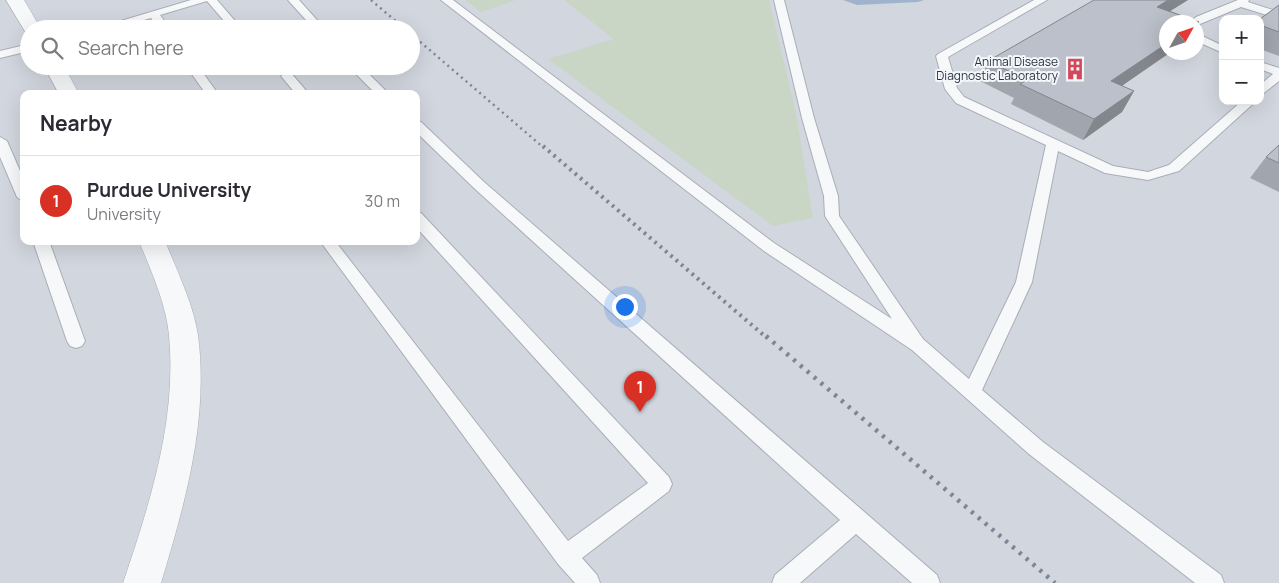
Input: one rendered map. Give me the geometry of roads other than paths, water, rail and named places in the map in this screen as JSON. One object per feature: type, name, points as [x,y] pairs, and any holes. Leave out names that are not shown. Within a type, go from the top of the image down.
[{"type":"street","points":[[15,0],[27,20]]},
{"type":"street","points":[[59,75],[67,90]]},
{"type":"street","points":[[142,583],[167,504],[185,406],[182,334],[169,283],[154,245]]},
{"type":"lane","points":[[135,20],[202,0]]},
{"type":"lane","points":[[212,0],[229,20]]},
{"type":"lane","points":[[293,0],[312,20]]},
{"type":"lane","points":[[446,0],[769,247],[918,345],[1036,448],[1213,583]]},
{"type":"lane","points":[[779,0],[808,118],[831,196],[832,216],[918,345]]},
{"type":"lane","points":[[1042,0],[942,56],[951,88],[960,100],[1110,170],[1148,176],[1174,168],[1245,105]]},
{"type":"lane","points":[[1204,16],[1242,1],[1279,16]]},
{"type":"lane","points":[[155,15],[159,20]]},
{"type":"lane","points":[[1204,41],[1219,48]]},
{"type":"lane","points":[[0,55],[20,49]]},
{"type":"lane","points":[[1264,67],[1279,74],[1264,88]]},
{"type":"lane","points":[[198,75],[209,90]]},
{"type":"lane","points":[[363,75],[379,90]]},
{"type":"lane","points":[[287,76],[299,90]]},
{"type":"lane","points":[[420,129],[479,185],[929,583]]},
{"type":"lane","points":[[0,140],[20,188]]},
{"type":"lane","points":[[972,392],[1024,282],[1053,144]]},
{"type":"lane","points":[[420,221],[662,484],[566,556]]},
{"type":"lane","points":[[42,245],[76,341]]},
{"type":"lane","points":[[329,245],[566,556],[590,583]]},
{"type":"lane","points":[[783,583],[856,520]]},
{"type":"water","points":[[843,0],[924,0],[918,2],[857,5]]},
{"type":"railway","points":[[371,0],[394,20]]},
{"type":"railway","points":[[420,42],[544,148]]},
{"type":"railway","points":[[543,146],[767,338]]},
{"type":"railway","points":[[766,336],[1055,583]]},
{"type":"place","name":"Animal Disease Diagnostic Laboratory","points":[[1075,69]]},
{"type":"place","name":"Purdue University","points":[[640,412]]}]
